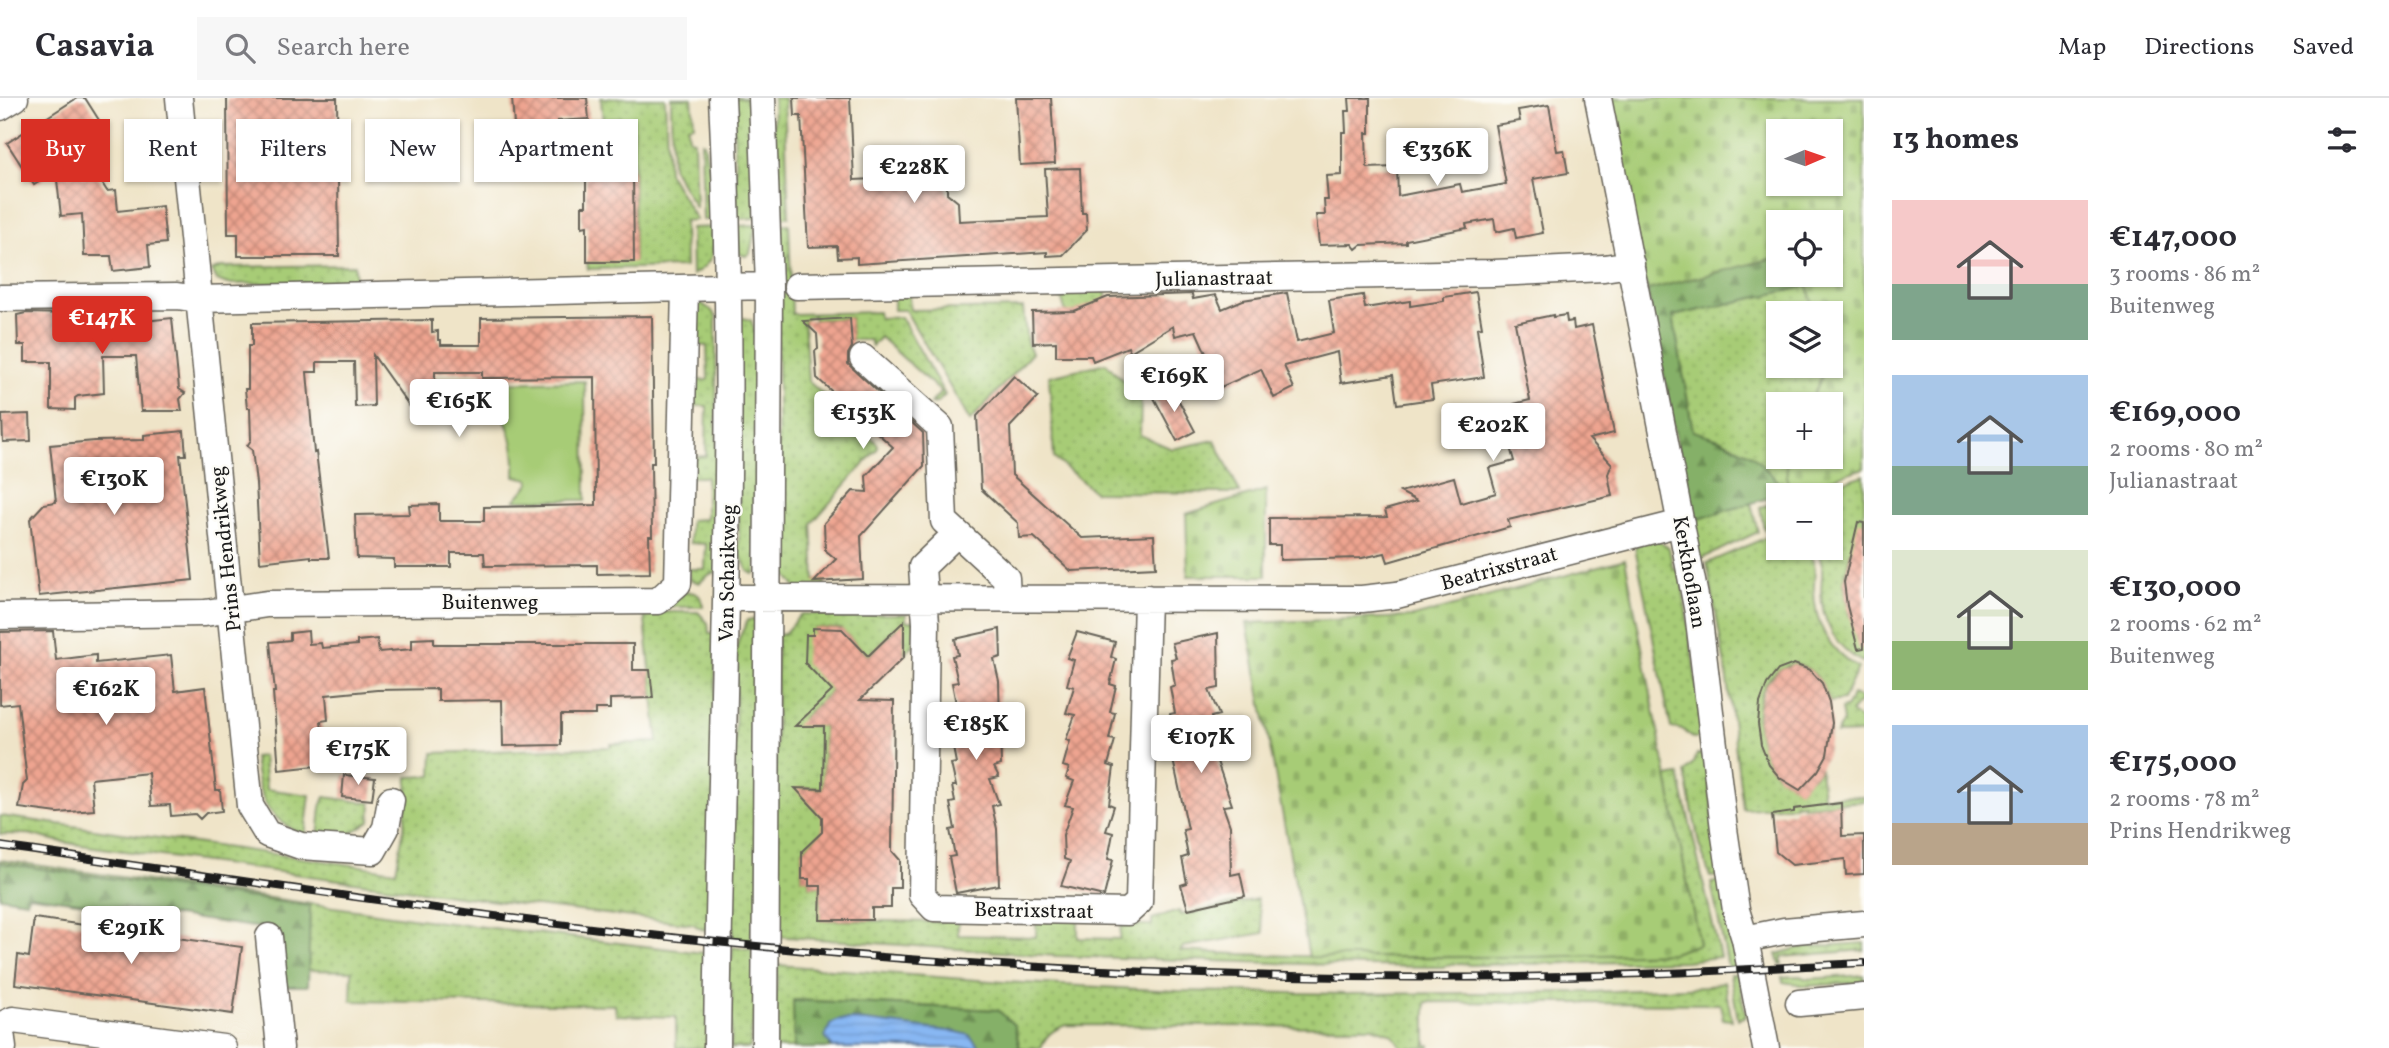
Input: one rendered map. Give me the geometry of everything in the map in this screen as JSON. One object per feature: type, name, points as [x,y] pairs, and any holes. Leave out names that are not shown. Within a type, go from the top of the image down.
[{"type":"street","points":[[0,107],[15,98]]},
{"type":"street","name":"Prins Hendrikweg","points":[[178,98],[250,807],[267,834],[301,846],[373,851],[386,828],[391,800]]},
{"type":"street","name":"Van Schaikweg","points":[[717,1048],[727,598],[728,288],[722,98]]},
{"type":"street","name":"Van Schaikweg","points":[[762,98],[769,286],[765,1048]]},
{"type":"street","name":"Kerkhoflaan","points":[[1598,98],[1700,625],[1736,910],[1745,939],[1766,1048]]},
{"type":"street","name":"Julianastraat","points":[[797,286],[1494,273],[1604,268],[1630,264]]},
{"type":"street","points":[[0,298],[177,296],[198,299],[477,295],[769,286]]},
{"type":"street","name":"Buitenweg","points":[[0,616],[205,613],[267,604],[657,601],[678,583],[685,288]]},
{"type":"street","points":[[863,358],[940,427],[944,521],[1006,578],[1007,598]]},
{"type":"street","name":"Beatrixstraat","points":[[727,598],[1362,599],[1397,595],[1681,523]]},
{"type":"street","name":"Beatrixstraat","points":[[957,533],[922,567],[926,623],[922,895],[934,908],[1128,912],[1139,902],[1147,598]]},
{"type":"street","points":[[1745,939],[1784,931],[1864,924]]},
{"type":"street","points":[[269,937],[280,1048]]},
{"type":"street","points":[[1799,1003],[1864,997]]},
{"type":"street","points":[[3,1048],[1,1031],[6,1023],[13,1020],[223,1048]]},
{"type":"green space","points":[[601,98],[665,98],[668,172],[696,220],[684,221],[685,267],[588,269],[587,262],[634,261],[633,182],[638,182],[638,119],[603,119]]},
{"type":"green space","points":[[671,98],[692,98],[694,125],[688,126],[689,139],[694,140],[696,209],[672,167]]},
{"type":"green space","points":[[733,98],[752,98],[756,218],[737,219]]},
{"type":"green space","points":[[773,98],[784,98],[789,217],[777,217]]},
{"type":"green space","points":[[1609,98],[1864,98],[1864,468],[1816,483],[1787,483],[1787,469],[1843,469],[1843,392],[1815,392],[1821,378],[1843,378],[1843,301],[1812,301],[1808,287],[1843,287],[1843,210],[1766,210],[1766,260],[1647,290]]},
{"type":"green space","points":[[701,142],[704,143],[714,191],[716,220],[703,220]]},
{"type":"green space","points":[[789,224],[792,314],[878,312],[879,318],[901,317],[945,395],[937,403],[930,404],[941,392],[880,337],[872,346],[869,340],[851,340],[850,318],[814,320],[813,316],[806,319],[808,381],[877,443],[878,448],[812,523],[815,580],[824,580],[825,586],[798,591],[779,568],[777,225]]},
{"type":"green space","points":[[756,225],[750,253],[746,256],[739,254],[737,226]]},
{"type":"green space","points":[[716,227],[712,256],[705,266],[692,275],[691,228]]},
{"type":"green space","points":[[1766,260],[1766,287],[1804,287],[1673,316],[1693,431],[1719,439],[1752,455],[1779,483],[1766,483],[1766,499],[1692,521],[1647,290]]},
{"type":"green space","points":[[355,265],[355,282],[227,284],[217,280],[211,271],[221,267]]},
{"type":"green space","points":[[1808,287],[1812,301],[1766,301],[1766,378],[1821,378],[1815,392],[1766,392],[1766,469],[1787,469],[1787,483],[1779,483],[1752,455],[1719,439],[1693,432],[1673,316]]},
{"type":"green space","points":[[1106,289],[1106,313],[1068,319],[1059,291]]},
{"type":"green space","points":[[894,295],[909,295],[910,310],[1023,308],[1027,343],[1032,353],[970,421],[905,310],[894,310]]},
{"type":"green space","points":[[698,301],[716,317],[717,572],[699,583],[690,579],[689,569],[705,569],[706,544],[690,543],[690,520],[706,519],[706,477],[691,477],[691,457],[706,456],[707,406],[690,406],[690,380],[708,380],[707,346],[691,345],[695,303]]},
{"type":"green space","points":[[739,320],[751,320],[757,338],[756,572],[753,574],[748,571],[739,552]]},
{"type":"green space","points":[[1106,363],[1141,399],[1140,435],[1172,449],[1215,440],[1240,493],[1095,492],[1054,458],[1049,376]]},
{"type":"green space","points":[[585,381],[586,500],[515,500],[530,483],[529,479],[515,476],[514,449],[508,427],[484,383]]},
{"type":"green space","points":[[1864,475],[1864,532],[1850,553],[1844,582],[1849,615],[1864,639],[1864,663],[1838,642],[1827,623],[1822,601],[1821,560],[1843,560],[1843,483],[1838,483]]},
{"type":"green space","points":[[1266,490],[1266,576],[1188,576],[1186,514]]},
{"type":"green space","points":[[1751,503],[1758,532],[1699,560],[1692,521]]},
{"type":"green space","points":[[1766,505],[1766,529],[1764,529],[1760,507]]},
{"type":"green space","points":[[1652,537],[1669,548],[1673,569],[1680,568],[1704,737],[1693,738],[1683,730],[1671,728],[1635,547]]},
{"type":"green space","points":[[1766,537],[1766,560],[1812,560],[1820,624],[1838,653],[1858,668],[1843,700],[1829,702],[1821,683],[1808,669],[1794,664],[1773,675],[1761,695],[1758,720],[1762,745],[1771,767],[1785,780],[1802,783],[1820,769],[1823,797],[1864,796],[1864,801],[1743,809],[1726,671],[1707,563]]},
{"type":"green space","points":[[1625,559],[1699,944],[1672,953],[1533,957],[1309,957],[1247,623],[1414,617]]},
{"type":"green space","points":[[686,592],[698,595],[703,607],[665,607]]},
{"type":"green space","points":[[644,612],[698,612],[708,623],[709,634],[716,634],[712,931],[693,924],[518,904],[94,847],[30,834],[0,834],[0,816],[396,871],[405,822],[408,777],[432,776],[433,753],[611,747],[611,744],[658,742]]},
{"type":"green space","points":[[801,614],[906,614],[906,621],[915,621],[913,647],[904,655],[904,630],[895,629],[868,656],[841,629],[814,628],[832,691],[804,717],[805,726],[824,726],[823,788],[804,788],[803,796],[830,824],[802,851],[802,878],[809,879],[809,886],[821,886],[821,920],[940,922],[952,915],[958,915],[958,935],[1036,937],[1036,917],[1078,917],[1078,938],[1120,939],[1121,925],[1152,925],[1152,919],[1179,911],[1181,915],[1257,899],[1264,933],[1183,947],[1180,951],[1364,957],[1672,953],[1699,944],[1667,777],[1679,775],[1720,957],[1685,961],[1459,963],[1442,967],[1367,966],[1057,956],[774,936],[777,635],[784,634]]},
{"type":"green space","points":[[748,620],[756,620],[760,928],[752,928],[751,941],[733,939],[733,927],[723,927],[723,897],[734,836],[736,650]]},
{"type":"green space","points":[[1852,695],[1863,699],[1851,712],[1864,724],[1864,733],[1836,734],[1843,721],[1841,709],[1847,707]]},
{"type":"green space","points":[[1697,754],[1706,754],[1720,876],[1710,877],[1699,844],[1685,772],[1694,763]]},
{"type":"green space","points":[[263,756],[266,789],[310,795],[305,836],[281,822],[266,805],[258,784],[254,757]]},
{"type":"green space","points":[[325,797],[371,803],[370,821],[348,835],[318,838],[321,807]]},
{"type":"green space","points":[[0,860],[433,921],[712,954],[710,1048],[676,1048],[676,1017],[616,1015],[615,1005],[351,1001],[352,971],[307,970],[310,906],[0,863]]},
{"type":"green space","points":[[0,863],[310,906],[308,986],[281,986],[275,930],[28,895],[27,901],[0,897]]},
{"type":"green space","points":[[1721,881],[1737,966],[1728,967],[1711,883]]},
{"type":"green space","points":[[1864,943],[1864,950],[1782,957],[1782,964],[1777,954],[1802,947]]},
{"type":"green space","points":[[733,947],[752,949],[752,960],[759,960],[759,989],[750,1048],[731,1048],[732,991],[723,972],[723,959],[732,959]]},
{"type":"green space","points":[[778,965],[1004,982],[1178,991],[1346,994],[1592,992],[1706,987],[1724,981],[1732,1020],[1723,1019],[1720,1004],[1426,1002],[1426,1045],[1430,1045],[1430,1048],[1402,1048],[1392,1034],[1372,1027],[1066,1025],[1050,1033],[1041,1048],[1020,1048],[1014,1025],[997,1010],[794,1000],[794,1048],[772,1048]]},
{"type":"green space","points":[[1730,974],[1738,974],[1746,1016],[1738,1019]]},
{"type":"green space","points":[[1864,975],[1864,982],[1807,986],[1783,982],[1782,977],[1800,976],[1807,979]]},
{"type":"green space","points":[[793,1000],[998,1010],[1014,1025],[1020,1048],[981,1048],[957,1032],[907,1027],[830,1047],[833,1048],[794,1048]]},
{"type":"water","points":[[838,1020],[957,1032],[969,1035],[981,1048],[833,1048],[825,1037],[830,1025]]},
{"type":"building","points":[[77,98],[85,98],[98,119],[44,119]]},
{"type":"building","points":[[227,98],[337,98],[337,119],[236,119],[236,182],[338,182],[339,256],[238,256],[238,234],[228,234]]},
{"type":"building","points":[[512,98],[587,98],[589,119],[514,119]]},
{"type":"building","points":[[794,98],[850,98],[854,180],[938,176],[947,178],[947,193],[958,202],[959,221],[1048,217],[1045,169],[1080,168],[1082,213],[1086,213],[1087,230],[1063,255],[1047,256],[1047,252],[857,264],[857,257],[838,258],[837,246],[808,247],[801,116],[795,116]]},
{"type":"building","points":[[1016,98],[1051,98],[1055,163],[1020,165]]},
{"type":"building","points":[[1349,98],[1370,98],[1370,133],[1366,133],[1367,168],[1397,167],[1398,196],[1460,184],[1462,192],[1506,184],[1495,125],[1520,121],[1518,110],[1549,105],[1557,151],[1564,150],[1568,173],[1533,179],[1543,233],[1516,238],[1514,228],[1496,232],[1494,219],[1466,224],[1467,228],[1406,240],[1406,243],[1361,245],[1356,249],[1352,244],[1319,245],[1316,215],[1325,215],[1324,200],[1328,200],[1326,176],[1342,175],[1342,132],[1346,132],[1345,111],[1350,111]]},
{"type":"building","points":[[21,134],[21,165],[7,143]]},
{"type":"building","points":[[57,182],[101,182],[107,191],[116,190],[118,211],[162,206],[166,243],[148,245],[150,267],[113,271],[111,256],[84,256],[82,214],[61,216]]},
{"type":"building","points":[[586,182],[633,182],[634,262],[587,262],[587,226],[582,227],[582,206],[586,206]]},
{"type":"building","points":[[1476,292],[1482,327],[1477,328],[1484,377],[1431,385],[1433,399],[1397,404],[1393,375],[1341,383],[1337,352],[1284,366],[1294,388],[1274,398],[1261,369],[1221,387],[1196,331],[1175,336],[1173,326],[1130,352],[1128,347],[1093,361],[1091,356],[1056,356],[1056,342],[1033,343],[1032,312],[1074,311],[1108,297],[1192,294],[1193,299],[1216,295],[1222,309],[1243,300],[1287,293],[1297,342],[1334,333],[1329,300],[1363,295],[1365,308],[1410,301],[1410,306],[1444,301],[1444,297]]},
{"type":"building","points":[[17,315],[116,315],[116,324],[172,318],[179,389],[185,393],[180,399],[182,411],[141,411],[136,356],[103,356],[104,393],[78,396],[75,398],[75,410],[51,409],[51,362],[25,362],[25,345],[18,345]]},
{"type":"building","points":[[1566,315],[1567,322],[1573,321],[1574,329],[1592,325],[1614,433],[1589,439],[1612,464],[1608,474],[1612,496],[1508,520],[1510,527],[1388,562],[1385,553],[1362,558],[1280,560],[1280,545],[1269,545],[1269,518],[1387,517],[1385,510],[1417,501],[1400,492],[1454,477],[1461,503],[1496,493],[1489,468],[1514,461],[1508,440],[1521,437],[1514,404],[1530,400],[1515,323]]},
{"type":"building","points":[[652,316],[654,463],[651,463],[650,573],[597,574],[597,565],[485,566],[484,553],[451,553],[451,567],[394,567],[394,559],[357,558],[355,515],[410,514],[409,505],[439,504],[439,521],[484,521],[484,507],[596,505],[595,377],[482,378],[482,372],[435,372],[435,381],[419,382],[431,398],[413,411],[373,355],[374,406],[355,407],[354,362],[317,362],[317,372],[307,372],[314,453],[316,452],[329,558],[311,556],[260,562],[256,483],[252,450],[247,446],[251,440],[250,408],[247,408],[245,389],[248,389],[248,346],[252,346],[252,323],[432,320],[432,332],[438,331],[441,345],[481,345],[481,318]]},
{"type":"building","points":[[850,318],[852,347],[848,354],[848,364],[923,433],[924,466],[861,536],[863,579],[814,582],[836,559],[825,550],[824,523],[853,491],[867,492],[866,476],[893,447],[864,421],[863,405],[849,407],[817,378],[817,334],[803,321]]},
{"type":"building","points":[[1014,376],[1038,397],[1010,427],[1012,475],[1082,538],[1154,535],[1156,567],[1071,571],[1034,537],[1019,538],[1018,523],[981,489],[977,416]]},
{"type":"building","points":[[1172,388],[1195,431],[1177,441],[1153,396]]},
{"type":"building","points":[[30,414],[31,441],[3,442],[2,415]]},
{"type":"building","points":[[184,431],[186,455],[180,455],[193,580],[39,596],[30,519],[44,504],[56,502],[50,445],[144,440],[144,435]]},
{"type":"building","points":[[1858,522],[1864,523],[1864,648],[1858,649],[1844,582]]},
{"type":"building","points":[[904,621],[904,657],[860,700],[894,701],[892,851],[900,860],[900,888],[891,888],[891,908],[872,908],[872,920],[820,920],[821,886],[809,886],[809,879],[802,879],[802,851],[822,832],[822,817],[795,788],[823,789],[824,726],[795,726],[832,691],[805,663],[806,635],[813,635],[813,628],[842,629],[868,656]]},
{"type":"building","points":[[1000,629],[1001,657],[994,659],[999,681],[1001,765],[994,767],[999,777],[990,779],[999,804],[992,806],[997,829],[999,885],[956,893],[949,857],[955,856],[950,830],[955,829],[950,803],[955,802],[952,786],[956,786],[951,764],[956,763],[951,737],[957,736],[952,710],[957,709],[952,683],[958,682],[952,656],[958,655],[955,639]]},
{"type":"building","points":[[53,631],[56,660],[96,655],[96,663],[171,655],[175,691],[205,687],[216,790],[220,790],[222,811],[206,813],[200,819],[195,814],[171,816],[170,805],[151,806],[148,773],[91,779],[94,810],[58,813],[19,808],[23,785],[27,781],[18,703],[0,705],[0,632]]},
{"type":"building","points":[[308,631],[309,644],[321,643],[322,648],[357,645],[357,641],[377,639],[379,652],[412,649],[412,639],[434,638],[434,644],[633,644],[633,670],[650,670],[653,698],[610,699],[610,709],[595,709],[595,715],[561,715],[561,745],[503,746],[502,700],[438,701],[438,689],[377,690],[326,695],[328,720],[321,721],[325,765],[279,770],[270,642],[290,640],[290,633]]},
{"type":"building","points":[[1077,632],[1115,642],[1111,657],[1116,659],[1110,684],[1116,686],[1110,712],[1115,713],[1109,739],[1115,740],[1108,765],[1114,767],[1109,804],[1114,806],[1106,831],[1113,833],[1108,859],[1113,860],[1104,896],[1061,886],[1070,861],[1064,859],[1063,835],[1073,807],[1065,805],[1074,781],[1066,778],[1069,768],[1063,766],[1070,741],[1066,740],[1075,715],[1066,713],[1074,687],[1067,685],[1074,660],[1067,658]]},
{"type":"building","points":[[1218,633],[1219,688],[1209,690],[1219,715],[1211,717],[1217,742],[1211,744],[1232,805],[1223,806],[1230,826],[1231,875],[1240,873],[1245,896],[1188,909],[1181,885],[1187,883],[1182,858],[1188,856],[1183,830],[1188,829],[1169,741],[1175,740],[1170,714],[1175,713],[1170,687],[1175,685],[1171,659],[1176,658],[1172,643]]},
{"type":"building","points":[[1794,664],[1810,670],[1822,683],[1829,702],[1832,723],[1827,755],[1818,771],[1800,790],[1780,778],[1769,765],[1761,745],[1758,724],[1760,703],[1767,684],[1778,670]]},
{"type":"building","points":[[344,775],[375,778],[372,800],[342,797]]},
{"type":"building","points":[[1841,803],[1842,836],[1864,835],[1864,874],[1846,875],[1845,859],[1792,865],[1776,852],[1772,815],[1794,812],[1794,809]]},
{"type":"building","points":[[34,918],[242,947],[233,1014],[15,984],[18,955],[29,957]]},
{"type":"railway","points":[[0,846],[594,928],[713,942],[952,962],[1116,971],[1363,977],[1642,974],[1864,963]]}]
